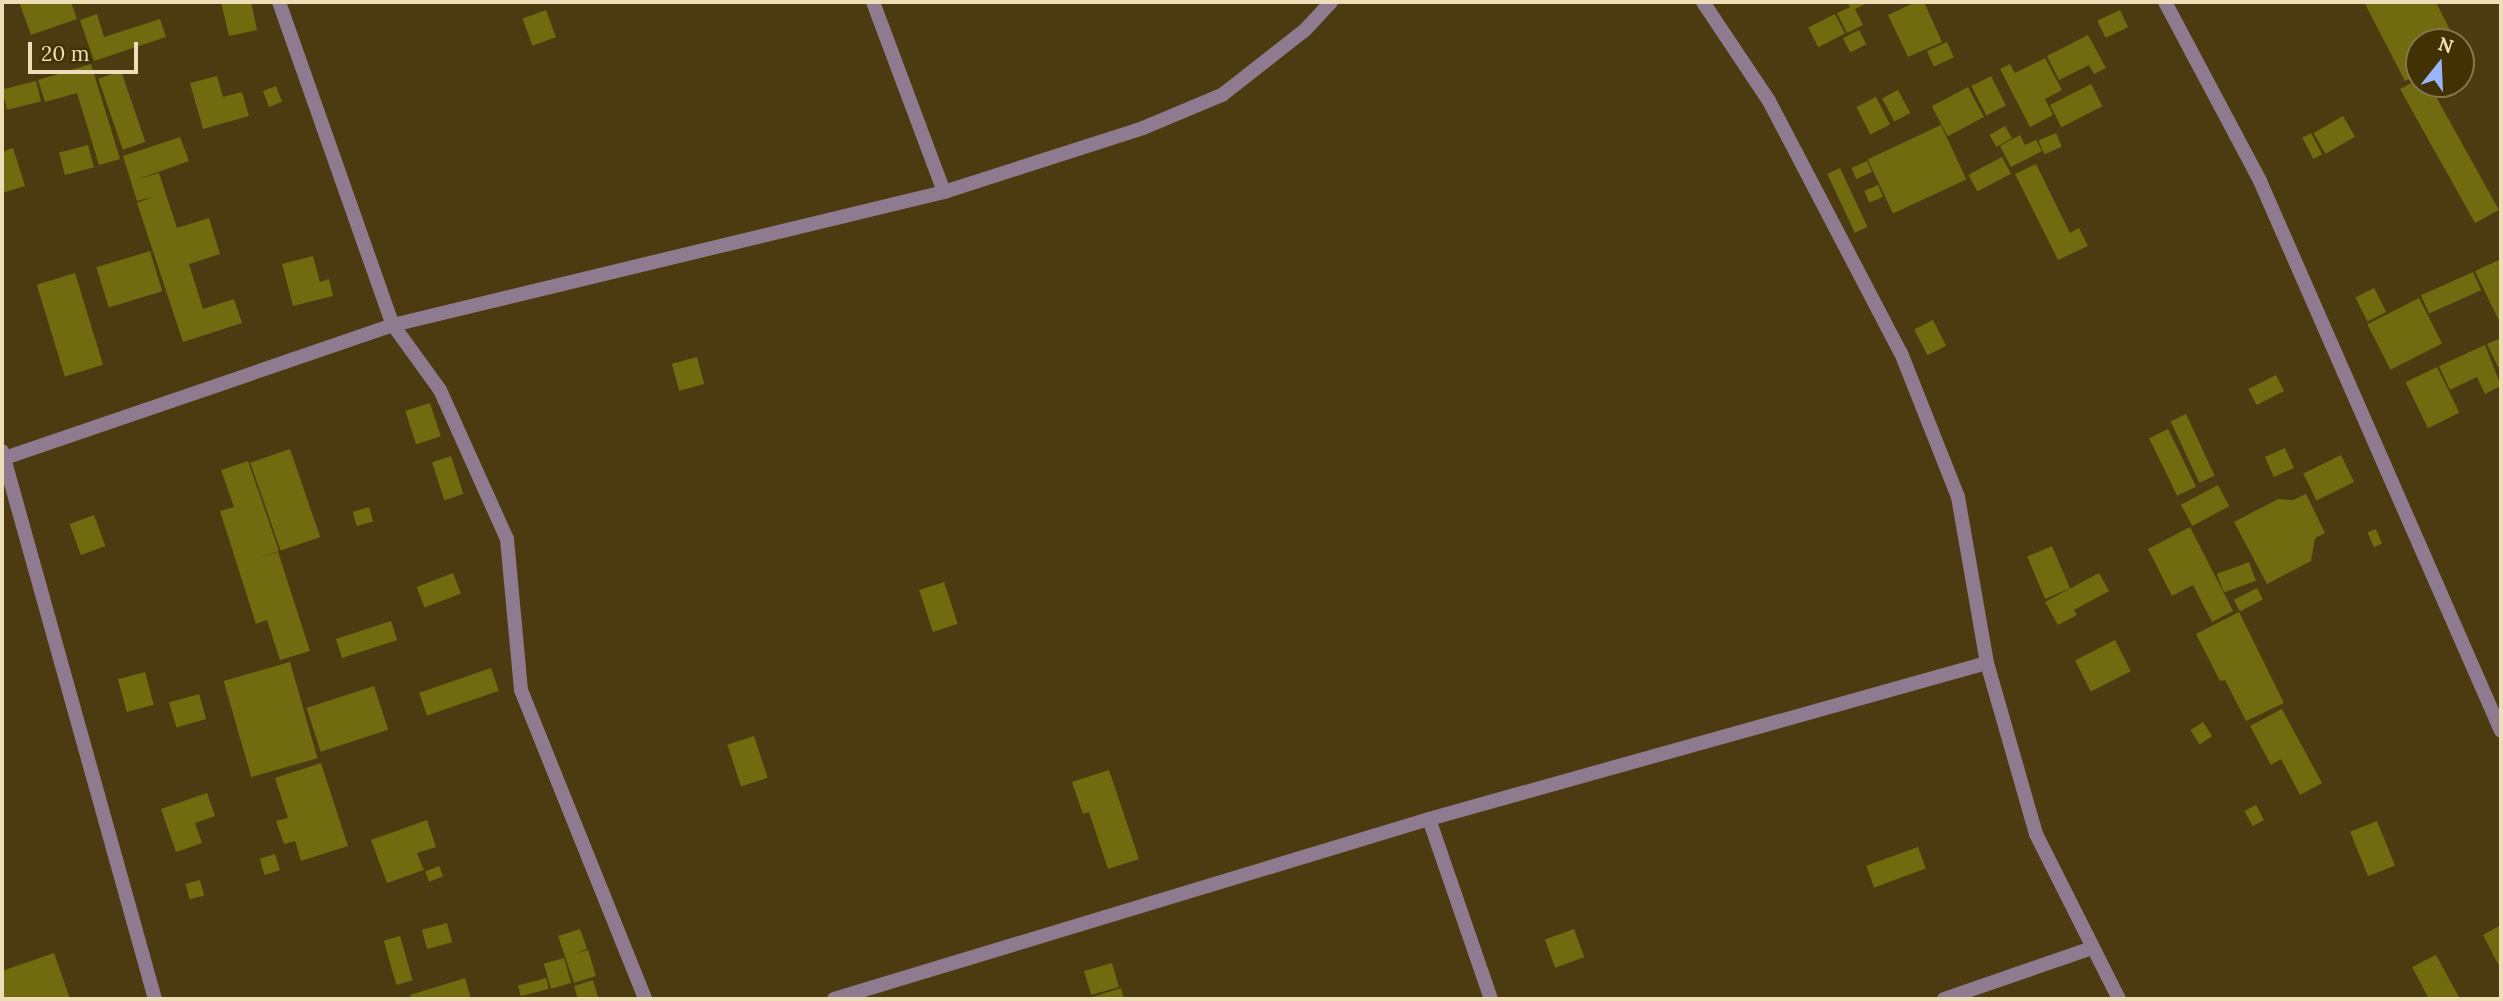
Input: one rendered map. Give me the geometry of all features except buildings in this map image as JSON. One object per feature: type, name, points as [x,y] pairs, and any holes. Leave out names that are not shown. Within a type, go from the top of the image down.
[{"type":"street","points":[[278,2],[393,325],[440,390],[507,539],[521,690],[645,999]]},
{"type":"street","points":[[873,2],[944,192]]},
{"type":"street","points":[[155,999],[3,456],[393,325],[944,192],[1143,128],[1222,96],[1305,30],[1331,2]]},
{"type":"street","points":[[1703,2],[1769,101],[1901,353],[1958,497],[1987,663],[2036,834],[2119,999]]},
{"type":"street","points":[[2165,2],[2260,181],[2501,731]]},
{"type":"street","points":[[834,999],[1429,819],[1987,663]]},
{"type":"street","points":[[1429,819],[1492,999]]},
{"type":"street","points":[[1944,999],[2092,948]]}]
